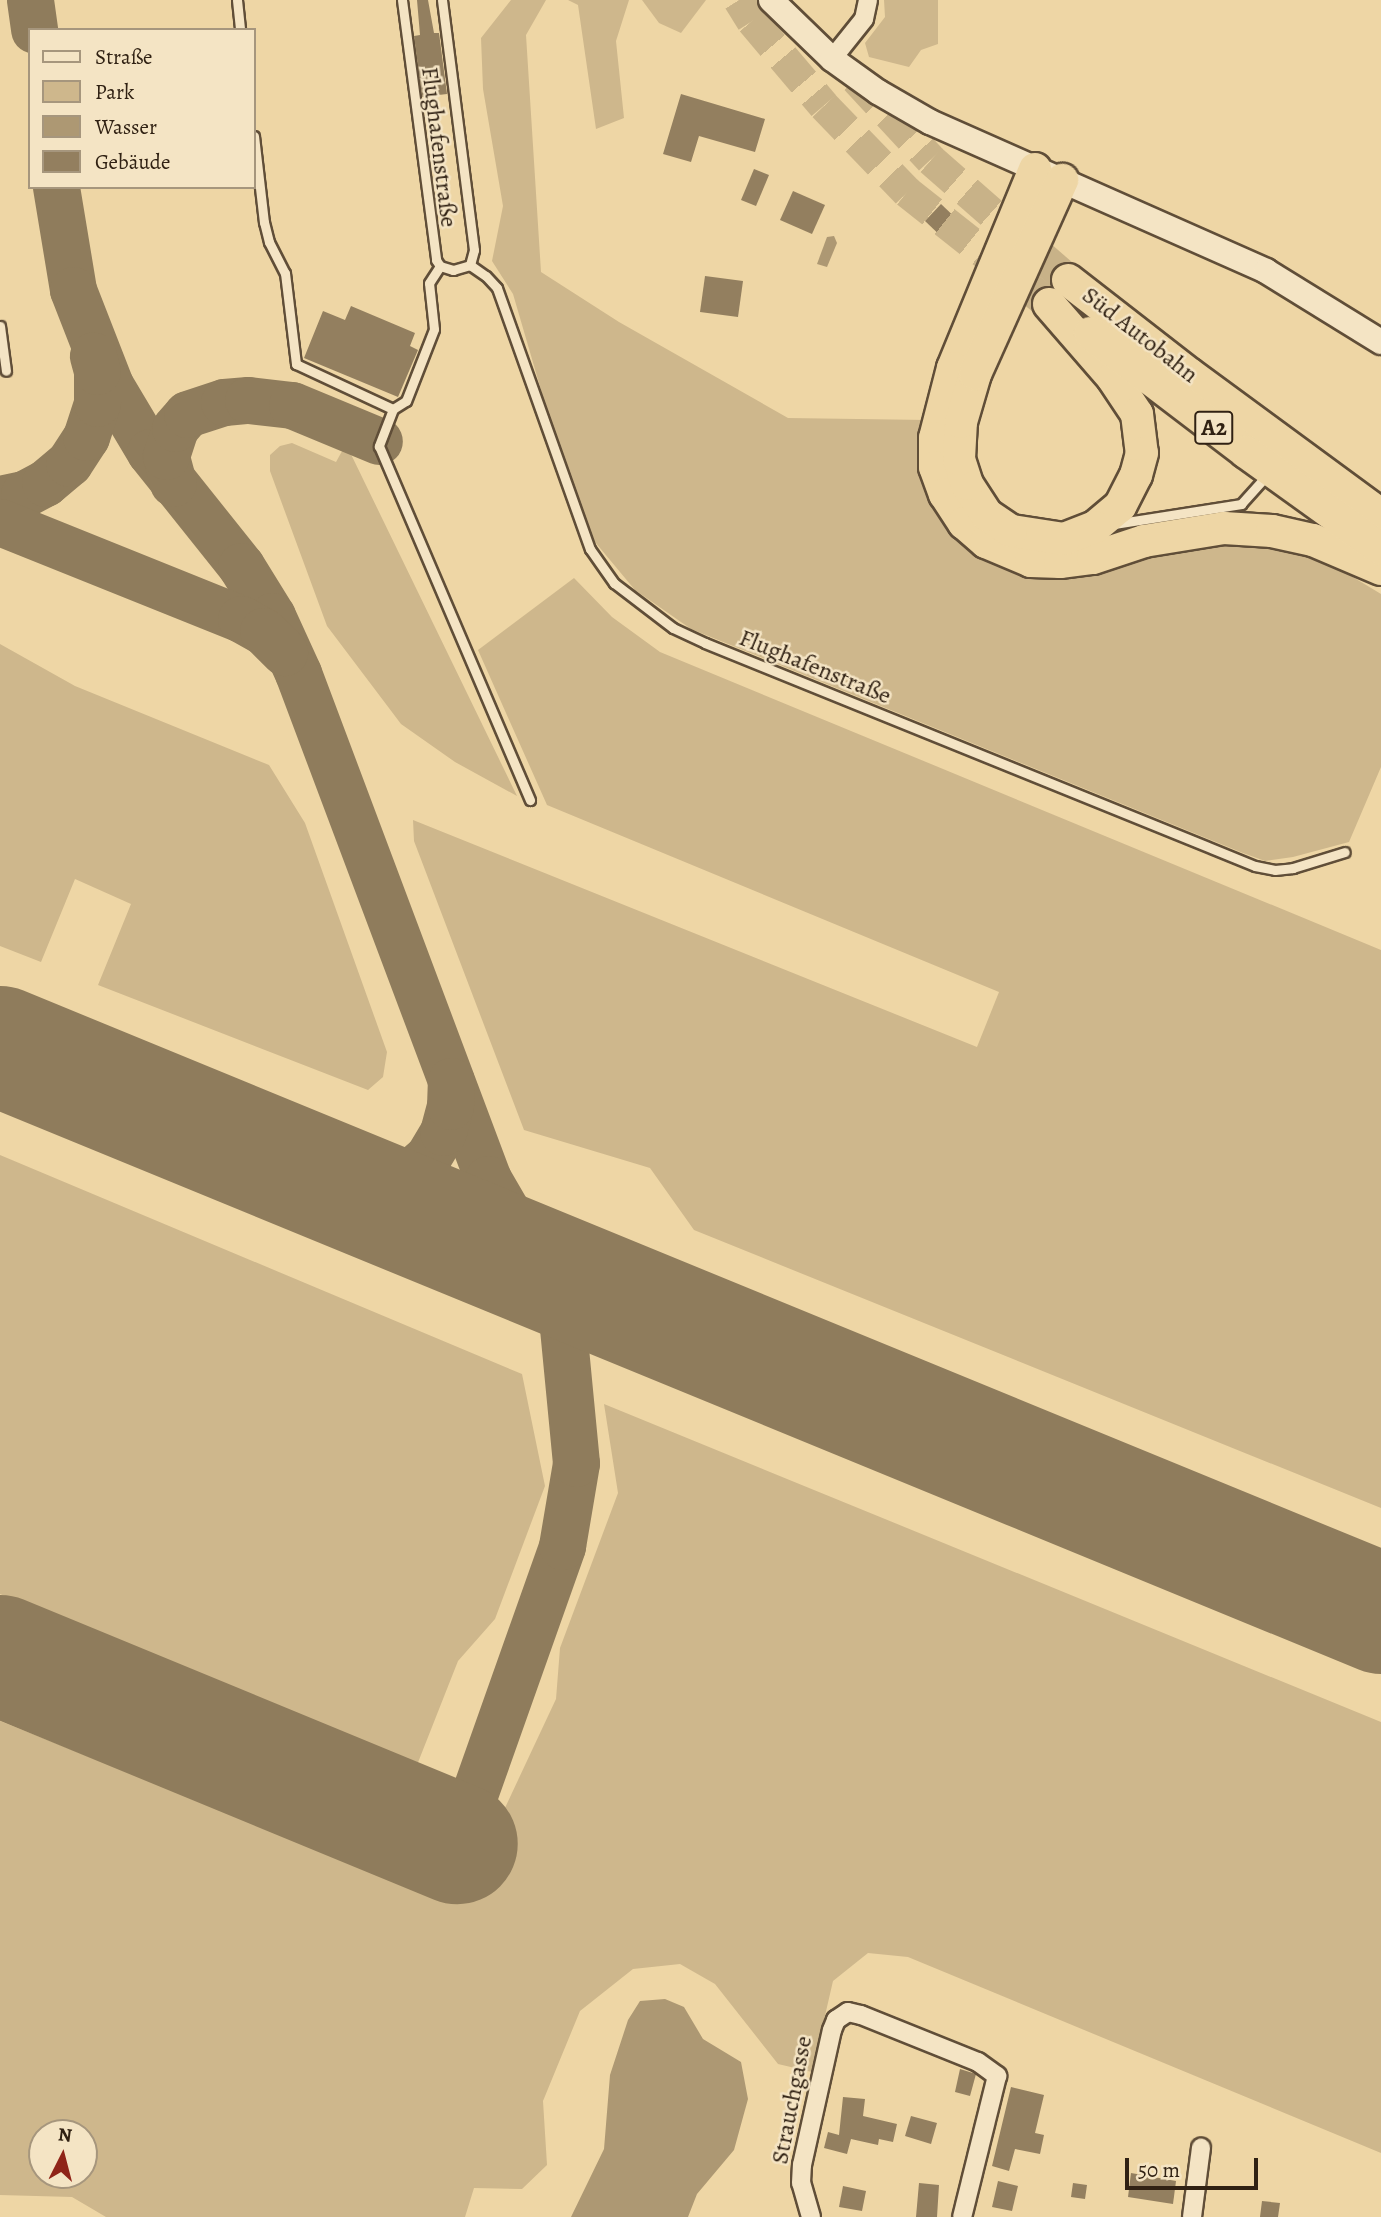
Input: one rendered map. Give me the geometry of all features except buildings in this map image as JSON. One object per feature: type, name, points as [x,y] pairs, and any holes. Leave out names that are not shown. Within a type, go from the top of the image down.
[{"type":"highway","points":[[1049,174],[975,374],[961,422],[959,459],[967,484],[986,515],[1011,531],[1064,539],[1095,527],[1120,506],[1136,475],[1142,453],[1137,414],[1059,292]]},
{"type":"highway","points":[[1049,174],[954,368],[935,438],[935,467],[944,494],[964,523],[986,542],[1031,561],[1060,562],[1093,558],[1144,541],[1224,528],[1272,531],[1313,540],[1381,569]]},
{"type":"highway","name":"Süd Autobahn","points":[[1059,292],[1271,470],[1381,549]]},
{"type":"highway","name":"Süd Autobahn","points":[[1059,292],[1199,382],[1381,515]]},
{"type":"main road","points":[[772,0],[832,59],[878,92],[930,122],[1266,271],[1381,342]]},
{"type":"street","points":[[832,59],[864,19],[868,0]]},
{"type":"street","name":"Strauchgasse","points":[[811,2217],[801,2183],[802,2165],[836,2020],[849,2012],[978,2062],[997,2076],[962,2217]]},
{"type":"street","points":[[1192,2217],[1201,2148]]},
{"type":"lane","points":[[236,0],[240,28]]},
{"type":"lane","name":"Flughafenstraße","points":[[402,0],[434,252],[440,266]]},
{"type":"lane","name":"Flughafenstraße","points":[[442,0],[474,250],[470,265],[497,288],[590,549],[614,583],[664,622],[705,643],[1255,866],[1275,870],[1293,868],[1345,852]]},
{"type":"lane","points":[[256,153],[264,222],[269,242],[285,273],[296,364],[393,409]]},
{"type":"lane","points":[[470,265],[453,270],[440,266],[429,283],[434,329],[406,401],[393,409],[379,446],[530,800]]},
{"type":"lane","points":[[0,326],[6,371]]},
{"type":"lane","points":[[1095,527],[1241,504],[1271,470]]},
{"type":"green space","points":[[511,0],[546,0],[526,35],[541,272],[619,322],[788,418],[927,420],[960,536],[1275,543],[1323,559],[1381,594],[1381,767],[1349,842],[1293,857],[1265,861],[691,629],[635,590],[595,542],[553,431],[513,294],[492,261],[503,206],[483,89],[481,38]]},
{"type":"green space","points":[[568,0],[629,0],[616,41],[624,118],[596,129],[578,5]]},
{"type":"green space","points":[[642,0],[706,0],[681,33],[659,23]]},
{"type":"green space","points":[[884,0],[938,0],[938,44],[921,50],[909,67],[869,57],[865,43],[885,17]]},
{"type":"green space","points":[[292,443],[336,462],[346,444],[517,796],[455,762],[401,724],[327,626],[270,471],[270,455],[280,446]]},
{"type":"green space","points":[[574,578],[612,617],[660,652],[1381,950],[1381,1508],[694,1230],[650,1168],[524,1130],[414,841],[413,820],[977,1047],[999,992],[547,805],[478,650]]},
{"type":"green space","points":[[0,644],[75,686],[269,765],[305,823],[387,1052],[383,1077],[368,1090],[98,985],[131,904],[75,879],[41,962],[0,946]]},
{"type":"green space","points":[[0,1155],[522,1374],[545,1486],[495,1619],[458,1661],[417,1765],[0,1594]]},
{"type":"green space","points":[[604,1404],[1381,1722],[1381,2153],[908,1957],[868,1953],[833,1981],[812,2072],[778,2064],[715,1984],[680,1964],[633,1969],[580,2011],[543,2101],[547,2165],[522,2189],[474,2188],[465,2217],[106,2217],[72,2197],[0,2195],[0,1721],[451,1902],[474,1874],[556,1699],[560,1648],[618,1493]]},
{"type":"water","points":[[834,236],[837,243],[827,267],[817,264],[827,237]]},
{"type":"water","points":[[665,1999],[684,2007],[703,2039],[741,2062],[748,2099],[734,2150],[697,2194],[688,2217],[571,2217],[604,2149],[610,2075],[628,2020],[640,2001]]},
{"type":"taxiway","points":[[30,0],[34,28]]},
{"type":"taxiway","points":[[56,189],[73,290],[110,385],[150,452],[241,566],[272,616],[298,673],[488,1179],[510,1217],[567,1279]]},
{"type":"taxiway","points":[[0,499],[24,494],[45,483],[69,463],[86,437],[97,403],[97,371],[93,356]]},
{"type":"taxiway","points":[[173,483],[166,456],[175,428],[187,414],[224,402],[248,400],[292,405],[379,441]]},
{"type":"taxiway","points":[[0,522],[241,619],[263,631],[284,652]]},
{"type":"taxiway","points":[[337,1185],[379,1185],[405,1177],[428,1157],[443,1132],[450,1106],[451,1081]]},
{"type":"taxiway","points":[[457,1843],[562,1546],[576,1463],[558,1275]]},
{"type":"runway","points":[[0,1046],[1381,1613]]},
{"type":"runway","points":[[0,1655],[457,1843]]},
{"type":"tunnel","points":[[739,0],[752,21],[824,106],[907,192],[1049,304]]},
{"type":"tunnel","points":[[856,79],[931,160],[1068,280]]}]
